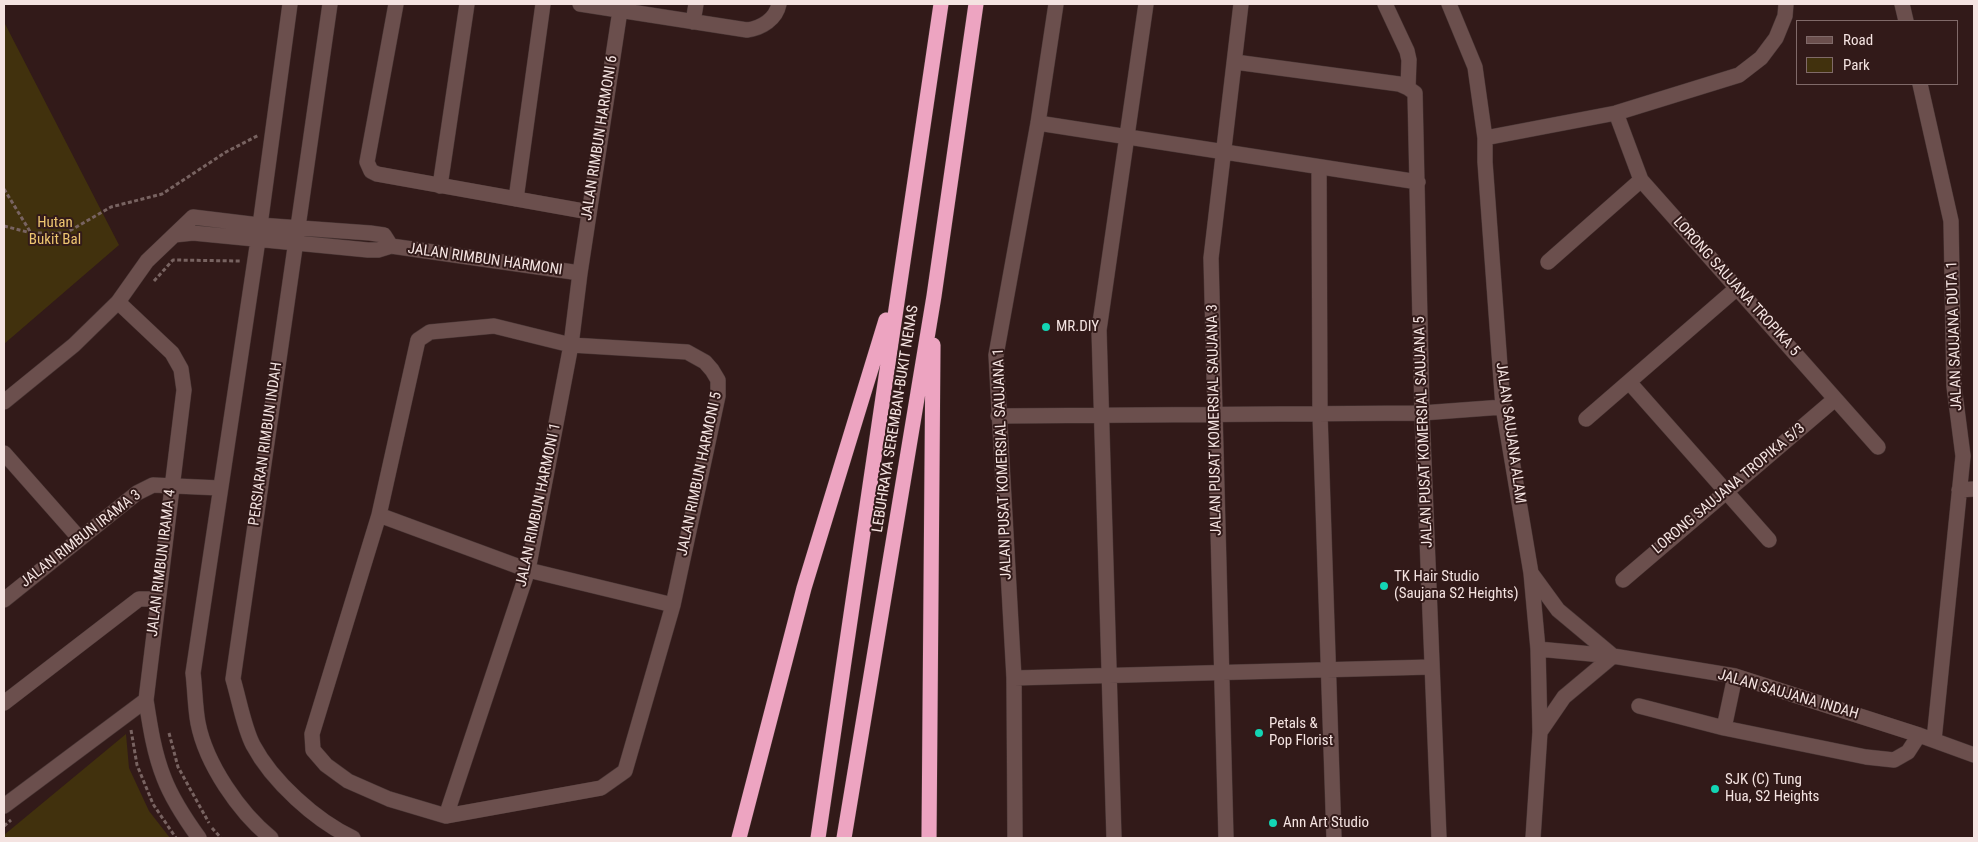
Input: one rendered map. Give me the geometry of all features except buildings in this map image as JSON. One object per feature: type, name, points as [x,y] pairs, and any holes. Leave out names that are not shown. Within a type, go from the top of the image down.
[{"type":"highway","name":"LEBUHRAYA SEREMBAN-BUKIT NENAS","points":[[818,838],[941,4]]},
{"type":"highway","name":"LEBUHRAYA SEREMBAN-BUKIT NENAS","points":[[844,838],[934,296],[976,4]]},
{"type":"highway","points":[[739,838],[804,588],[900,273]]},
{"type":"highway","points":[[929,838],[934,296]]},
{"type":"street","points":[[271,838],[261,830],[229,792],[210,758],[198,724],[193,673],[290,4]]},
{"type":"street","name":"PERSIARAN RIMBUN INDAH","points":[[330,4],[233,679],[253,744],[276,779],[307,808],[353,838]]},
{"type":"street","points":[[396,4],[368,162],[370,171],[440,186],[589,212]]},
{"type":"street","points":[[440,186],[467,4]]},
{"type":"street","points":[[516,199],[543,4]]},
{"type":"street","points":[[580,4],[621,7],[693,22],[747,30],[760,28],[778,10],[779,4]]},
{"type":"street","points":[[693,22],[696,4]]},
{"type":"street","name":"JALAN PUSAT KOMERSIAL SAUJANA 1","points":[[1016,838],[1014,678],[996,355],[1038,123],[1056,4]]},
{"type":"street","points":[[1114,838],[1099,330],[1146,4]]},
{"type":"street","name":"JALAN PUSAT KOMERSIAL SAUJANA 3","points":[[1226,838],[1211,258],[1241,4]]},
{"type":"street","points":[[1235,62],[1399,84],[1408,88],[1409,60],[1407,51],[1385,4]]},
{"type":"street","name":"JALAN SAUJANA ALAM","points":[[1449,4],[1475,67],[1485,138],[1485,162],[1503,407],[1530,573],[1538,649],[1540,732],[1533,838]]},
{"type":"street","points":[[1485,138],[1616,113],[1739,75],[1761,58],[1776,38],[1785,16],[1786,4]]},
{"type":"street","points":[[1902,4],[1906,20]]},
{"type":"street","name":"JALAN RIMBUN HARMONI 6","points":[[580,273],[621,7]]},
{"type":"street","name":"JALAN SAUJANA DUTA 1","points":[[1920,85],[1951,220],[1954,386],[1967,490],[1934,740]]},
{"type":"street","name":"JALAN PUSAT KOMERSIAL SAUJANA 5","points":[[1408,88],[1415,94],[1422,413],[1439,838]]},
{"type":"street","name":"LORONG SAUJANA TROPIKA 5","points":[[1616,113],[1641,180],[1878,447]]},
{"type":"street","points":[[1038,123],[1418,182]]},
{"type":"street","points":[[1319,167],[1320,414],[1330,670],[1334,838]]},
{"type":"street","points":[[1548,262],[1641,180]]},
{"type":"street","name":"JALAN RIMBUN HARMONI","points":[[258,232],[298,227],[384,235],[391,246]]},
{"type":"street","points":[[4,402],[74,344],[118,302],[147,261],[174,235],[258,232]]},
{"type":"street","name":"JALAN RIMBUN HARMONI","points":[[258,232],[296,242],[378,250],[391,246],[580,273]]},
{"type":"street","name":"JALAN RIMBUN HARMONI 1","points":[[446,816],[528,570],[572,345],[580,273]]},
{"type":"street","points":[[1586,419],[1737,288]]},
{"type":"street","name":"JALAN RIMBUN IRAMA 4","points":[[118,302],[172,353],[181,369],[184,390],[146,700],[153,740],[164,779],[199,838]]},
{"type":"street","name":"JALAN RIMBUN HARMONI 5","points":[[494,326],[572,345],[687,352],[705,362],[718,380],[718,396],[673,605],[625,771],[601,788],[446,816],[389,799],[348,781],[326,765],[313,750],[312,734],[379,515],[418,340],[430,332],[494,326]]},
{"type":"street","points":[[1629,382],[1769,540]]},
{"type":"street","name":"LORONG SAUJANA TROPIKA 5/3","points":[[1623,580],[1835,399]]},
{"type":"street","points":[[998,416],[1422,413],[1503,407]]},
{"type":"street","points":[[4,453],[80,539]]},
{"type":"street","name":"JALAN RIMBUN IRAMA 3","points":[[4,600],[138,493],[153,485],[220,488]]},
{"type":"street","points":[[379,515],[528,570],[673,605]]},
{"type":"street","points":[[1530,573],[1558,610],[1613,656],[1564,697],[1540,732]]},
{"type":"street","points":[[4,703],[139,599],[158,599]]},
{"type":"street","name":"JALAN SAUJANA INDAH","points":[[1538,649],[1613,656],[1735,676],[1919,735],[1974,755]]},
{"type":"street","points":[[1014,678],[1431,667]]},
{"type":"street","points":[[1724,728],[1735,676]]},
{"type":"street","points":[[4,806],[146,700]]},
{"type":"street","points":[[1638,706],[1724,728],[1866,757],[1894,760],[1908,752],[1919,735]]},
{"type":"path","points":[[4,226],[31,233],[66,233],[111,207],[162,194],[226,152],[272,128]]},
{"type":"path","points":[[4,189],[31,233]]},
{"type":"path","points":[[123,731],[130,726],[137,765],[143,781],[153,804],[176,838]]},
{"type":"path","points":[[4,826],[19,814]]},
{"type":"green space","name":"Hutan Bukit Bal","points":[[4,22],[119,245],[4,344]]},
{"type":"green space","points":[[126,734],[129,768],[149,811],[170,838],[4,838],[4,835]]},
{"type":"place","name":"MR.DIY","points":[[1046,327]]},
{"type":"place","name":"TK Hair Studio (Saujana S2 Heights)","points":[[1384,586]]},
{"type":"place","name":"Petals & Pop Florist","points":[[1259,733]]},
{"type":"place","name":"SJK (C) Tung Hua, S2 Heights","points":[[1715,789]]},
{"type":"place","name":"Ann Art Studio","points":[[1273,823]]}]
